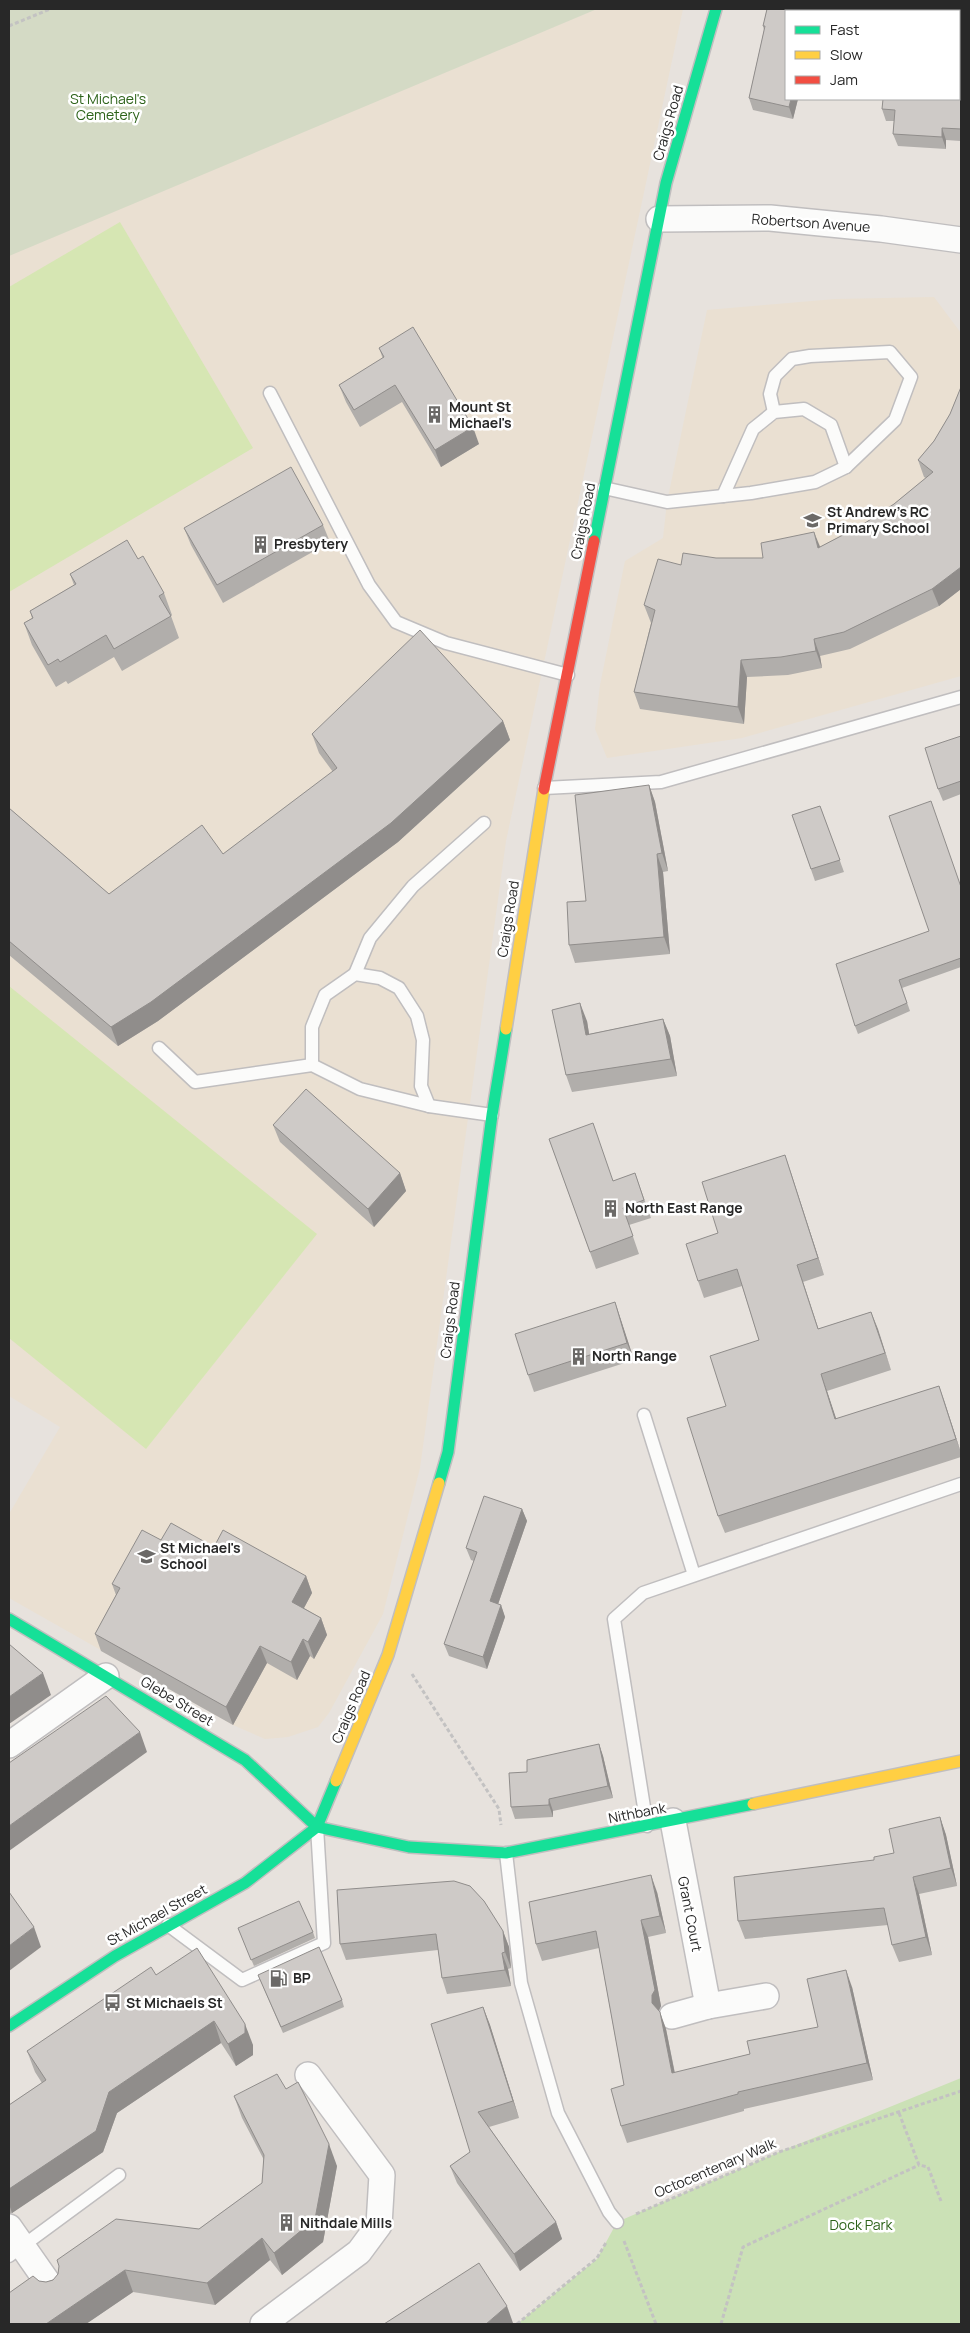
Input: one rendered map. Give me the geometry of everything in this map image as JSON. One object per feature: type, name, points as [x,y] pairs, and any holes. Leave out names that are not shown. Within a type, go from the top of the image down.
[{"type":"street","name":"Craigs Road","points":[[317,1827],[388,1655],[448,1452],[492,1115],[544,788],[666,183],[716,9]]},
{"type":"street","name":"Robertson Avenue","points":[[659,219],[770,218],[881,229],[961,240]]},
{"type":"street","name":"Glebe Street","points":[[9,1619],[246,1760],[317,1827]]},
{"type":"street","points":[[9,1745],[106,1676]]},
{"type":"street","name":"Nithbank","points":[[317,1827],[409,1848],[506,1853],[673,1821],[961,1761]]},
{"type":"street","name":"Grant Court","points":[[673,1821],[708,2006]]},
{"type":"street","name":"St Michael Street","points":[[9,2026],[107,1960],[245,1883],[317,1827]]},
{"type":"street","points":[[672,2016],[708,2006],[766,1996]]},
{"type":"street","points":[[263,2324],[359,2252],[379,2225],[382,2175],[308,2075]]},
{"type":"street","points":[[13,2243],[53,2290]]},
{"type":"lane","points":[[604,488],[667,502],[723,496],[815,482],[846,467],[895,420],[911,377],[890,352],[810,356],[792,359],[776,376],[770,394],[774,412]]},
{"type":"lane","points":[[270,393],[369,585],[396,622],[446,643],[568,675]]},
{"type":"lane","points":[[723,496],[753,429],[774,412],[804,409],[831,425],[846,467]]},
{"type":"lane","points":[[544,788],[661,782],[961,697]]},
{"type":"lane","points":[[312,1065],[312,1028],[325,995],[355,974],[370,938],[413,886],[484,823]]},
{"type":"lane","points":[[355,974],[380,978],[399,988],[417,1016],[423,1040],[421,1086],[429,1106]]},
{"type":"lane","points":[[159,1048],[195,1082],[312,1065],[360,1089],[429,1106],[492,1115]]},
{"type":"lane","points":[[644,1415],[694,1575]]},
{"type":"lane","points":[[647,1826],[614,1618],[643,1593],[961,1484]]},
{"type":"lane","points":[[168,1925],[242,1980],[324,1943],[317,1827]]},
{"type":"lane","points":[[506,1853],[521,1983],[558,2113],[609,2212],[617,2222]]},
{"type":"lane","points":[[13,2243],[119,2175]]},
{"type":"path","points":[[9,26],[50,9]]},
{"type":"path","points":[[388,1655],[406,1665],[499,1809],[506,1853]]},
{"type":"path","name":"Octocentenary Walk","points":[[617,2222],[779,2152],[961,2091]]},
{"type":"path","points":[[899,2112],[919,2166]]},
{"type":"path","points":[[721,2324],[743,2247],[919,2166],[928,2167],[941,2201]]},
{"type":"path","points":[[517,2324],[597,2258],[617,2222]]},
{"type":"path","points":[[617,2222],[656,2324]]},
{"type":"shaded area","points":[[596,9],[683,9],[506,841],[420,1468],[383,1614],[329,1713],[318,1727],[288,1737],[265,1739],[233,1725],[9,1598],[9,1514],[60,1427],[9,1396],[9,255]]},
{"type":"shaded area","name":"St Andrew's RC Primary School","points":[[934,297],[961,333],[961,676],[742,738],[607,758],[595,729],[600,685],[625,561],[663,538],[667,502],[707,310],[835,299]]},
{"type":"green space","name":"St Michael's Cemetery","points":[[9,9],[597,9],[9,256]]},
{"type":"green space","points":[[120,222],[253,448],[9,592],[9,287]]},
{"type":"green space","points":[[9,986],[317,1234],[146,1449],[9,1338]]},
{"type":"green space","name":"Dock Park","points":[[961,2078],[961,2324],[517,2324],[597,2259],[617,2222],[779,2152]]},
{"type":"building","points":[[767,9],[825,9],[785,10],[785,100],[791,100],[789,107],[749,98],[765,26],[763,26]]},
{"type":"building","points":[[961,75],[961,129],[942,128],[942,137],[893,134],[895,110],[882,109],[883,100],[960,100]]},
{"type":"building","name":"Mount St Michael's","points":[[413,327],[473,427],[435,450],[395,385],[354,410],[339,385],[384,357],[379,348]]},
{"type":"building","points":[[961,387],[961,567],[932,589],[844,632],[814,639],[816,651],[781,657],[741,660],[738,707],[634,692],[655,610],[644,605],[658,559],[681,565],[683,553],[716,558],[763,558],[761,543],[814,532],[818,548],[862,525],[894,504],[933,472],[918,460],[934,441],[950,414]]},
{"type":"building","name":"Presbytery","points":[[291,467],[323,525],[217,585],[184,528]]},
{"type":"building","points":[[127,540],[138,559],[143,556],[164,593],[159,596],[171,616],[114,649],[106,635],[60,662],[58,659],[48,665],[24,623],[33,618],[30,611],[76,584],[70,574]]},
{"type":"building","points":[[420,630],[503,721],[391,823],[151,1002],[111,1027],[9,941],[9,808],[109,894],[202,825],[223,854],[337,768],[312,734]]},
{"type":"building","points":[[961,736],[961,781],[938,789],[925,748]]},
{"type":"building","points":[[649,785],[662,853],[657,854],[664,937],[569,945],[567,902],[586,901],[575,795]]},
{"type":"building","points":[[931,801],[961,887],[961,958],[899,980],[907,1003],[855,1026],[836,964],[929,931],[889,816]]},
{"type":"building","points":[[820,806],[840,860],[811,869],[792,815]]},
{"type":"building","points":[[580,1003],[586,1035],[663,1019],[671,1059],[566,1075],[552,1010]]},
{"type":"building","points":[[306,1089],[400,1173],[368,1209],[273,1125]]},
{"type":"building","name":"North East Range","points":[[593,1123],[613,1181],[635,1173],[644,1200],[623,1208],[633,1236],[590,1252],[549,1139]]},
{"type":"building","points":[[785,1155],[818,1258],[797,1265],[818,1329],[871,1312],[885,1353],[821,1374],[835,1419],[939,1386],[956,1439],[718,1516],[687,1418],[726,1406],[710,1356],[759,1340],[737,1269],[698,1281],[686,1244],[718,1233],[702,1182]]},
{"type":"building","points":[[615,1302],[627,1343],[528,1375],[515,1334]]},
{"type":"building","points":[[484,1496],[522,1509],[490,1601],[501,1605],[483,1657],[444,1644],[477,1552],[466,1548]]},
{"type":"building","points":[[171,1523],[214,1547],[223,1530],[306,1576],[292,1602],[321,1618],[308,1642],[303,1639],[291,1662],[260,1646],[226,1707],[95,1634],[120,1588],[112,1584],[142,1530],[161,1540]]},
{"type":"building","points":[[9,1644],[43,1673],[9,1697]]},
{"type":"building","points":[[106,1696],[140,1732],[9,1826],[9,1763]]},
{"type":"building","points":[[599,1744],[608,1786],[549,1799],[549,1805],[511,1807],[509,1773],[527,1772],[527,1760]]},
{"type":"building","points":[[940,1817],[951,1868],[913,1877],[926,1937],[892,1945],[884,1908],[738,1921],[734,1877],[874,1860],[874,1857],[894,1853],[889,1829]]},
{"type":"building","points":[[651,1875],[660,1916],[641,1920],[655,1990],[652,1995],[652,2003],[660,2012],[672,2073],[750,2054],[747,2041],[818,2027],[807,1979],[846,1970],[867,2063],[738,2092],[738,2094],[621,2126],[611,2089],[624,2085],[596,1931],[536,1944],[529,1902]]},
{"type":"building","points":[[454,1881],[470,1886],[484,1901],[503,1931],[505,1952],[502,1953],[505,1970],[442,1978],[436,1934],[340,1944],[337,1890]]},
{"type":"building","points":[[9,1892],[34,1927],[9,1946]]},
{"type":"building","points":[[299,1901],[313,1932],[251,1960],[238,1928]]},
{"type":"building","points":[[319,1947],[342,2000],[281,2027],[258,1975]]},
{"type":"building","points":[[197,1948],[245,2024],[245,2033],[228,2044],[214,2021],[109,2092],[96,2131],[9,2189],[9,2105],[46,2080],[27,2051],[151,1967],[156,1975]]},
{"type":"building","points":[[483,2007],[513,2101],[478,2112],[556,2222],[514,2254],[450,2166],[470,2152],[431,2024]]},
{"type":"building","name":"Nithdale Mills","points":[[277,2074],[286,2089],[298,2082],[329,2144],[315,2219],[274,2253],[262,2238],[207,2283],[125,2270],[46,2324],[9,2324],[9,2293],[33,2276],[39,2281],[53,2280],[58,2274],[59,2266],[57,2260],[116,2219],[199,2229],[262,2183],[264,2155],[234,2096]]},
{"type":"building","points":[[479,2263],[507,2306],[486,2324],[384,2324]]},
{"type":"traffic: fast","points":[[594,541],[666,183],[716,9]]},
{"type":"traffic: fast","points":[[439,1483],[448,1452],[492,1115],[506,1029]]},
{"type":"traffic: fast","points":[[9,1619],[245,1760],[317,1827]]},
{"type":"traffic: fast","points":[[9,2026],[115,1956],[245,1883],[317,1827],[336,1781]]},
{"type":"traffic: fast","points":[[317,1827],[409,1847],[506,1853],[753,1804]]},
{"type":"traffic: slow","points":[[506,1029],[544,789]]},
{"type":"traffic: slow","points":[[336,1781],[388,1655],[439,1483]]},
{"type":"traffic: slow","points":[[753,1804],[961,1761]]},
{"type":"traffic: jam","points":[[544,789],[594,541]]},
{"type":"place","name":"Mount St Michael's","points":[[435,415]]},
{"type":"place","name":"St Andrew's RC Primary School","points":[[813,520]]},
{"type":"place","name":"Presbytery","points":[[260,544]]},
{"type":"place","name":"North East Range","points":[[611,1208]]},
{"type":"place","name":"North Range","points":[[578,1356]]},
{"type":"place","name":"St Michael's School","points":[[146,1556]]},
{"type":"place","name":"BP","points":[[279,1978]]},
{"type":"place","name":"St Michaels St","points":[[112,2003]]},
{"type":"place","name":"Nithdale Mills","points":[[286,2223]]}]
